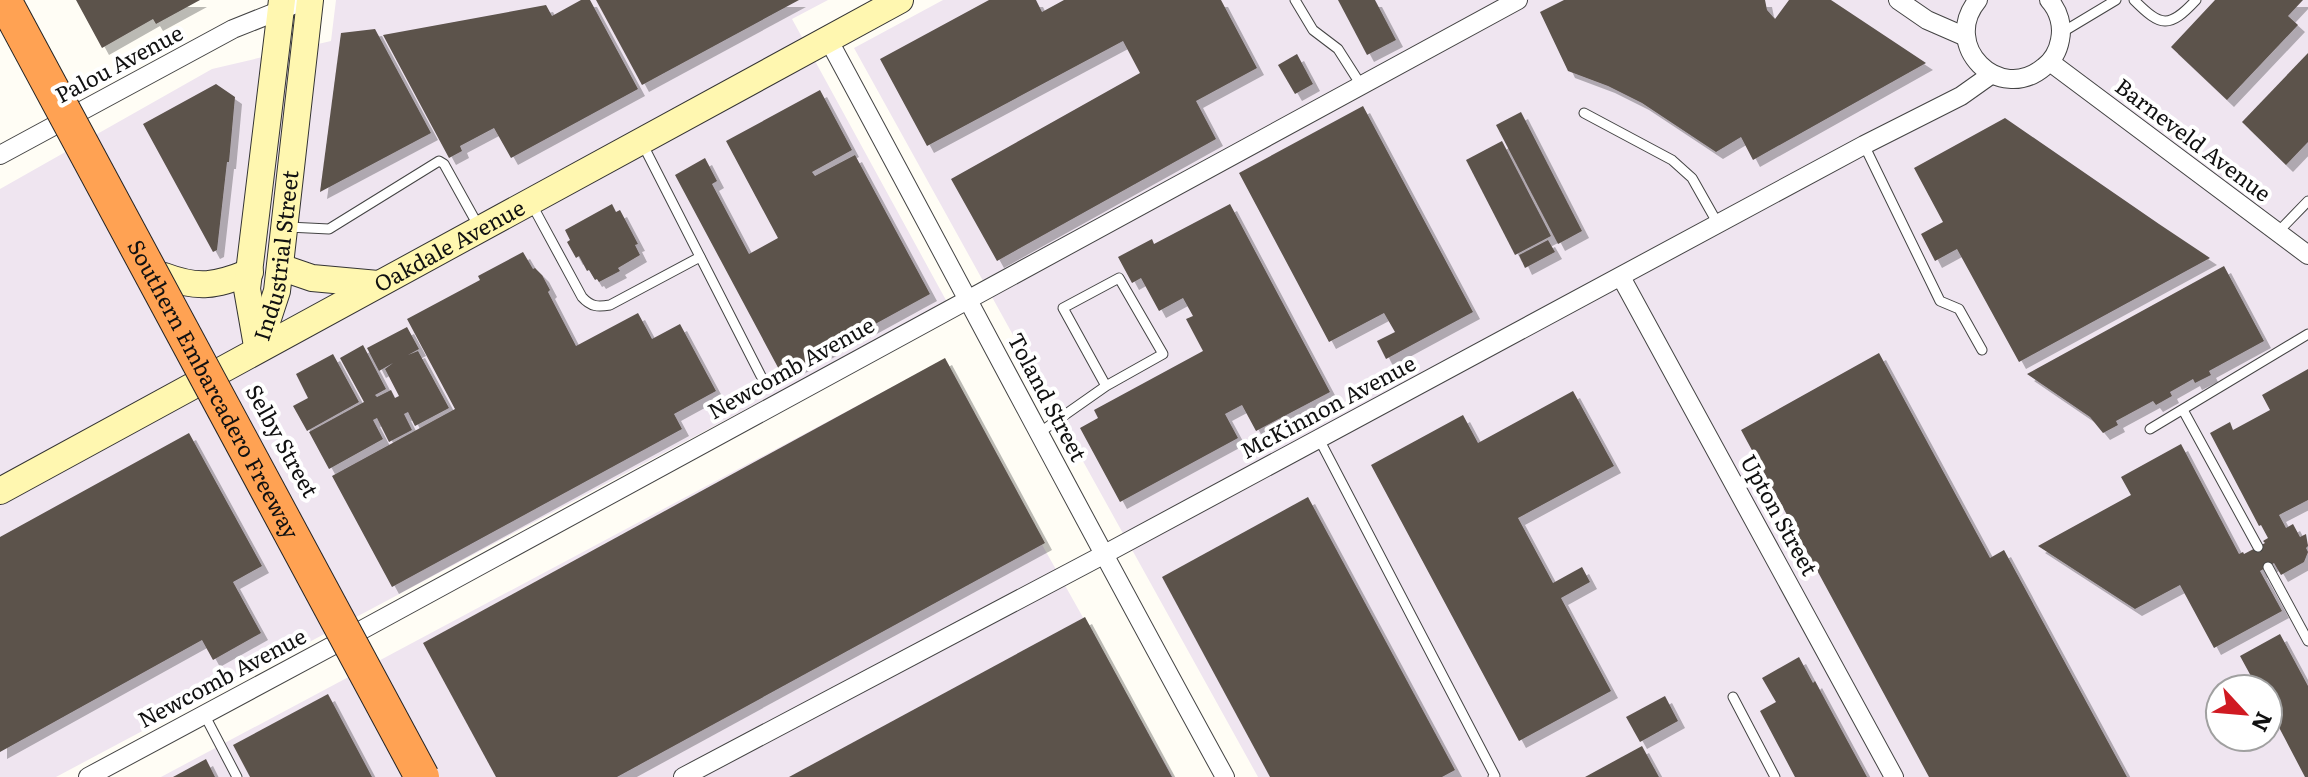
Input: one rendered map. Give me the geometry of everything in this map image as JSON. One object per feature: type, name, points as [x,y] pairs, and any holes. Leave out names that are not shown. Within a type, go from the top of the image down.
[{"type":"highway","name":"Southern Embarcadero Freeway","points":[[4,0],[422,777]]},
{"type":"highway","name":"Southern Embarcadero Freeway","points":[[18,0],[437,777]]},
{"type":"main road","name":"Industrial Street","points":[[258,349],[277,291],[308,0]]},
{"type":"main road","name":"Oakdale Avenue","points":[[0,491],[900,0]]},
{"type":"main road","name":"Industrial Street","points":[[258,349],[247,289],[282,5]]},
{"type":"main road","points":[[280,267],[312,278],[381,284]]},
{"type":"main road","points":[[164,276],[184,284],[206,285],[224,283],[250,272]]},
{"type":"street","name":"Selby Street","points":[[18,0],[76,114],[437,777]]},
{"type":"street","name":"Palou Avenue","points":[[0,155],[233,29],[282,5],[308,0]]},
{"type":"street","name":"Newcomb Avenue","points":[[88,777],[1518,0]]},
{"type":"street","points":[[1898,0],[1927,20],[1966,37]]},
{"type":"street","points":[[1978,0],[1967,21],[1966,37],[1970,52],[1979,65],[2007,79],[2037,73],[2050,62],[2058,49],[2060,18],[2049,0]]},
{"type":"street","name":"Toland Street","points":[[828,39],[1225,777]]},
{"type":"street","name":"Barneveld Avenue","points":[[2050,62],[2308,255]]},
{"type":"street","name":"McKinnon Avenue","points":[[683,777],[1961,96],[1992,74]]},
{"type":"street","name":"Upton Street","points":[[1621,277],[1894,777]]},
{"type":"lane","points":[[1295,0],[1313,30],[1338,49],[1361,85]]},
{"type":"lane","points":[[2061,33],[2116,0]]},
{"type":"lane","points":[[2134,0],[2151,17],[2166,22],[2176,20],[2196,0]]},
{"type":"lane","points":[[1584,113],[1672,160],[1692,178],[1718,224]]},
{"type":"lane","points":[[642,142],[761,376]]},
{"type":"lane","points":[[1864,145],[1940,301],[1959,309],[1982,350]]},
{"type":"lane","points":[[284,227],[329,229],[439,161],[444,164],[481,230]]},
{"type":"lane","points":[[2277,233],[2308,201]]},
{"type":"lane","points":[[531,203],[582,297],[589,304],[599,307],[610,305],[700,257]]},
{"type":"lane","points":[[1039,433],[1106,386],[1163,354],[1119,278],[1063,308],[1106,386]]},
{"type":"lane","points":[[2150,429],[2308,334]]},
{"type":"lane","points":[[2183,410],[2258,547]]},
{"type":"lane","points":[[1319,439],[1493,777]]},
{"type":"lane","points":[[2268,567],[2308,641]]},
{"type":"lane","points":[[1733,697],[1775,777]]},
{"type":"lane","points":[[204,714],[237,777]]},
{"type":"shaded area","points":[[336,0],[828,0],[792,19],[947,302],[56,777],[0,777],[0,189],[212,69],[331,41]]},
{"type":"shaded area","points":[[943,0],[2308,0],[2308,777],[1258,777],[854,48]]},
{"type":"shaded area","points":[[939,362],[1173,777],[161,777]]},
{"type":"building","points":[[76,0],[200,0],[156,24],[153,19],[102,48]]},
{"type":"building","points":[[581,0],[590,0],[638,89],[511,158],[494,128],[460,146],[462,151],[449,158],[383,35],[546,5],[552,16]]},
{"type":"building","points":[[596,0],[799,0],[642,85]]},
{"type":"building","points":[[989,0],[1036,0],[1042,12],[1064,0],[1221,0],[1257,68],[1196,101],[1216,139],[997,261],[951,179],[1140,73],[1123,41],[927,146],[880,59]]},
{"type":"building","points":[[1338,0],[1375,0],[1396,40],[1367,55]]},
{"type":"building","points":[[1564,0],[1765,0],[1767,10],[1775,19],[1789,0],[1831,0],[1926,63],[1753,160],[1741,137],[1716,152],[1642,103],[1568,71],[1540,12]]},
{"type":"building","points":[[2215,0],[2303,0],[2288,16],[2298,25],[2227,100],[2171,47]]},
{"type":"building","points":[[375,29],[431,133],[320,192],[341,33]]},
{"type":"building","points":[[2308,53],[2308,142],[2286,165],[2242,122]]},
{"type":"building","points":[[1297,54],[1313,84],[1295,94],[1278,65]]},
{"type":"building","points":[[216,84],[235,97],[217,250],[213,252],[143,124]]},
{"type":"building","points":[[820,90],[852,150],[812,172],[815,176],[855,155],[930,294],[782,375],[675,175],[705,158],[717,181],[712,184],[749,254],[778,238],[726,141]]},
{"type":"building","points":[[1363,106],[1473,312],[1386,359],[1377,341],[1395,332],[1384,313],[1329,342],[1239,173]]},
{"type":"building","points":[[1521,112],[1582,231],[1558,244],[1496,125]]},
{"type":"building","points":[[2005,118],[2210,258],[2019,362],[1957,249],[1935,261],[1921,234],[1943,222],[1914,168]]},
{"type":"building","points":[[1502,141],[1551,236],[1515,255],[1466,160]]},
{"type":"building","points":[[612,204],[616,212],[620,210],[638,244],[635,245],[640,255],[599,282],[587,271],[579,256],[576,258],[567,242],[570,240],[565,230]]},
{"type":"building","points":[[1230,204],[1330,392],[1256,431],[1240,406],[1225,414],[1238,438],[1120,502],[1080,428],[1098,418],[1094,410],[1203,351],[1186,319],[1193,316],[1183,298],[1159,311],[1141,278],[1132,283],[1118,257],[1152,239],[1154,244]]},
{"type":"building","points":[[1548,240],[1555,252],[1525,268],[1519,255]]},
{"type":"building","points":[[523,252],[533,269],[542,275],[576,346],[638,313],[652,339],[680,324],[716,391],[674,414],[682,429],[392,587],[332,476],[455,409],[407,319],[480,280],[478,276]]},
{"type":"building","points":[[2224,266],[2264,341],[2209,371],[2211,375],[2195,383],[2193,379],[2170,392],[2172,396],[2156,405],[2153,401],[2116,421],[2118,425],[2103,433],[2090,417],[2027,374]]},
{"type":"building","points":[[407,327],[419,349],[408,355],[418,351],[449,408],[415,426],[408,412],[404,414],[412,430],[389,442],[377,418],[373,420],[383,439],[329,469],[309,432],[364,402],[340,358],[363,345],[386,389],[375,395],[377,397],[391,390],[395,398],[399,396],[385,369],[393,363],[379,371],[367,348]]},
{"type":"building","points":[[1879,353],[1990,558],[2004,550],[2127,777],[1929,777],[1741,430]]},
{"type":"building","points":[[333,354],[359,402],[307,431],[293,406],[308,398],[296,374]]},
{"type":"building","points":[[945,358],[1045,543],[617,777],[496,777],[423,643]]},
{"type":"building","points":[[2308,369],[2308,500],[2279,515],[2286,528],[2293,524],[2300,537],[2306,534],[2308,552],[2304,562],[2281,575],[2274,563],[2260,571],[2282,611],[2214,648],[2180,585],[2135,609],[2038,546],[2131,495],[2121,477],[2181,444],[2239,554],[2265,543],[2263,541],[2268,538],[2210,433],[2230,422],[2233,430],[2270,410],[2262,395]]},
{"type":"building","points":[[1573,391],[1614,466],[1518,518],[1553,583],[1582,567],[1590,582],[1561,598],[1611,691],[1519,741],[1371,465],[1463,415],[1478,443]]},
{"type":"building","points":[[189,433],[262,566],[233,582],[261,633],[213,660],[202,640],[0,752],[0,537]]},
{"type":"building","points":[[1308,497],[1455,770],[1442,777],[1270,777],[1162,577]]},
{"type":"building","points":[[1085,617],[1172,777],[789,777]]},
{"type":"building","points":[[2280,634],[2308,686],[2308,777],[2305,777],[2284,737],[2284,673],[2249,673],[2240,656]]},
{"type":"building","points":[[1799,657],[1867,777],[1795,777],[1760,711],[1776,702],[1762,678]]},
{"type":"building","points":[[328,694],[372,777],[250,777],[233,745]]},
{"type":"building","points":[[1665,696],[1678,721],[1640,742],[1626,717]]},
{"type":"building","points":[[1642,746],[1659,777],[1585,777]]},
{"type":"building","points":[[206,759],[215,777],[173,777]]}]
